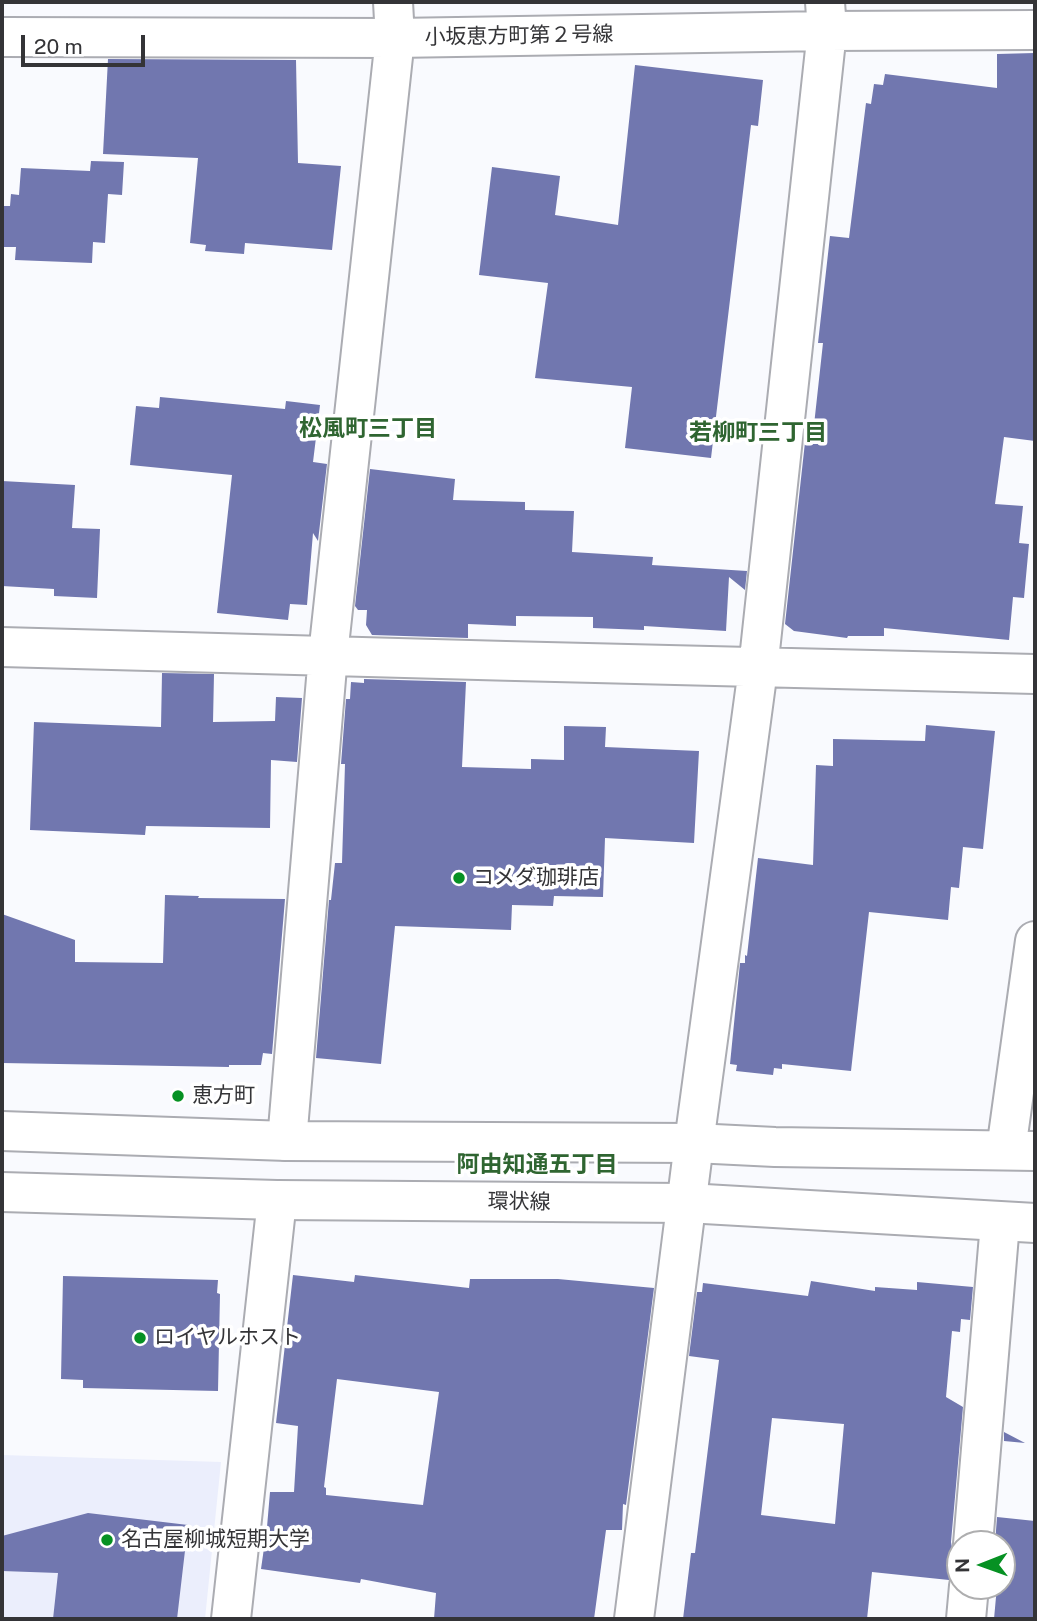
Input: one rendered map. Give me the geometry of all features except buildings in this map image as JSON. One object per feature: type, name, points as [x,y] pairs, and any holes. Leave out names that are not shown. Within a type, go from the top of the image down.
[{"type":"street","name":"小坂恵方町第２号線","points":[[2,37],[394,20],[826,16],[1035,30]]},
{"type":"street","points":[[634,1619],[694,1143],[758,669],[826,16]]},
{"type":"street","points":[[287,1141],[328,655],[394,20]]},
{"type":"street","points":[[2,647],[758,669],[1035,674]]},
{"type":"street","points":[[2,1131],[287,1141],[694,1143],[775,1147],[1021,1150],[1035,941]]},
{"type":"street","name":"環状線","points":[[2,1192],[277,1199],[687,1203],[1018,1223]]},
{"type":"street","points":[[231,1619],[277,1199]]},
{"type":"street","points":[[975,1530],[1018,1223]]},
{"type":"street","points":[[967,1619],[968,1600]]},
{"type":"shaded area","name":"名古屋柳城短期大学","points":[[2,1455],[221,1462],[205,1619],[2,1619]]},
{"type":"place","name":"コメダ珈琲店","points":[[459,878]]},
{"type":"place","name":"恵方町","points":[[178,1096]]},
{"type":"place","name":"ロイヤルホスト","points":[[140,1338]]},
{"type":"place","name":"名古屋柳城短期大学","points":[[107,1540]]},
{"type":"district","name":"松風町三丁目","points":[[368,429]]},
{"type":"district","name":"若柳町三丁目","points":[[758,433]]},
{"type":"district","name":"阿由知通五丁目","points":[[537,1165]]}]
